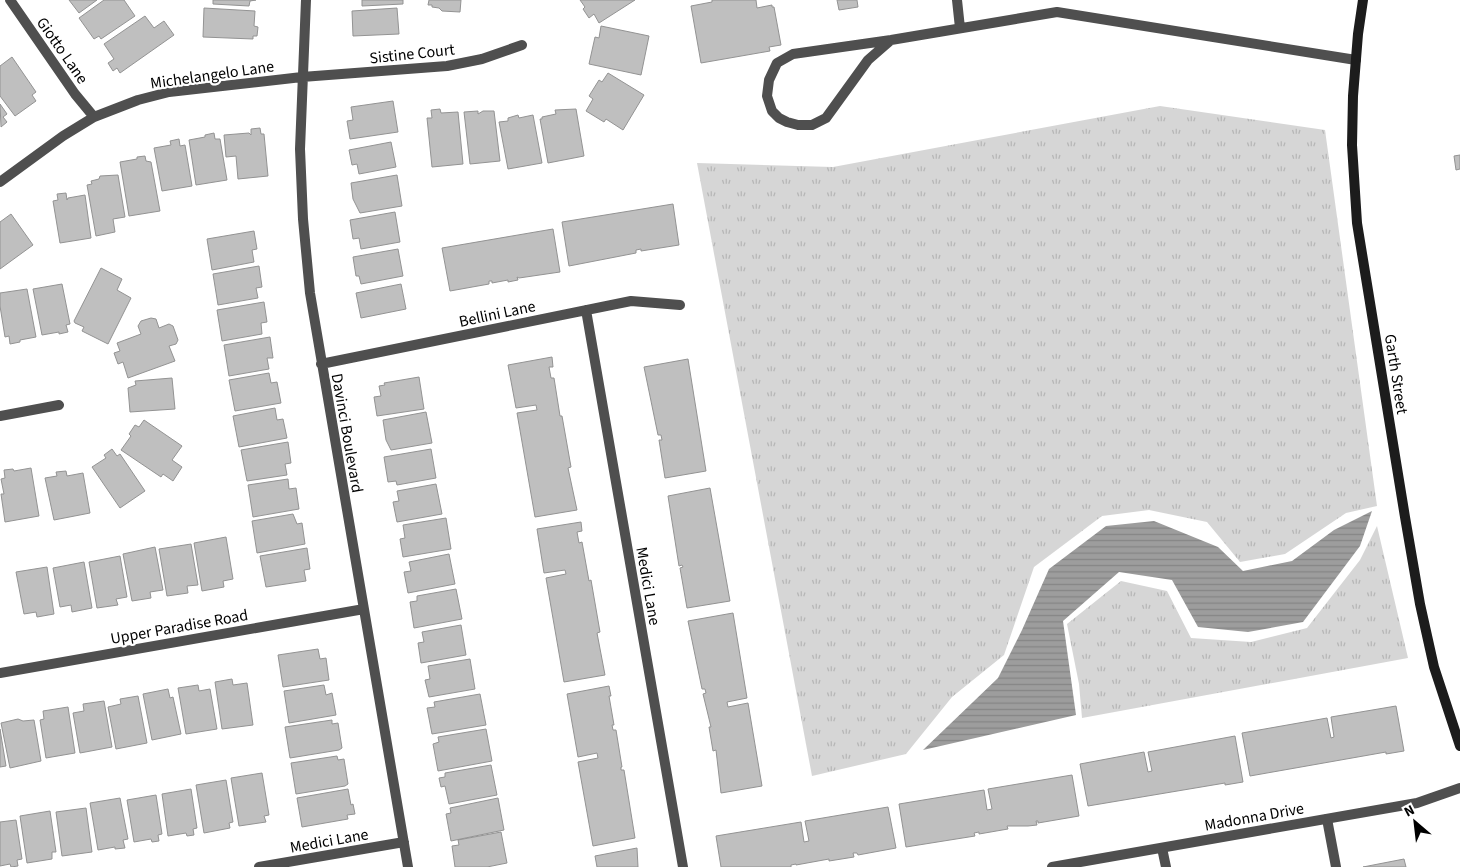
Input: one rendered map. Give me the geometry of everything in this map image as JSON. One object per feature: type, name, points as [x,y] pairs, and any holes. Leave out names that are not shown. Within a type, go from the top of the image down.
[{"type":"street","name":"Giotto Lane","points":[[10,0],[75,94],[94,117]]},
{"type":"street","name":"Davinci Boulevard","points":[[306,0],[300,149],[303,220],[310,293],[408,867]]},
{"type":"street","points":[[957,0],[960,28]]},
{"type":"street","name":"Garth Street","points":[[1364,0],[1358,34],[1353,96],[1352,145],[1357,224],[1420,604],[1434,667],[1460,746]]},
{"type":"street","points":[[890,40],[868,60],[826,118],[812,125],[798,125],[779,118],[772,111],[767,96],[769,80],[777,63],[793,54],[1057,12],[1356,60]]},
{"type":"street","name":"Sistine Court","points":[[302,77],[447,66],[482,59],[522,45]]},
{"type":"street","name":"Michelangelo Lane","points":[[0,182],[63,136],[94,117],[138,100],[170,92],[302,77]]},
{"type":"street","name":"Bellini Lane","points":[[321,364],[631,301],[680,305]]},
{"type":"street","name":"Medici Lane","points":[[586,310],[683,867]]},
{"type":"street","points":[[0,416],[59,405]]},
{"type":"street","name":"Upper Paradise Road","points":[[0,673],[364,609]]},
{"type":"street","name":"Madonna Drive","points":[[1052,867],[1417,803],[1460,788]]},
{"type":"street","points":[[1327,819],[1336,867]]},
{"type":"street","name":"Medici Lane","points":[[259,867],[404,842]]},
{"type":"street","points":[[1162,848],[1166,867]]},
{"type":"green space","points":[[1160,106],[1325,130],[1377,506],[1346,513],[1285,554],[1240,562],[1207,522],[1149,510],[1102,516],[1034,567],[1004,655],[952,697],[906,754],[812,776],[697,163],[833,167]]},
{"type":"green space","points":[[1377,526],[1408,658],[1082,718],[1079,684],[1067,624],[1121,581],[1167,591],[1191,638],[1251,642],[1307,628],[1360,560]]},
{"type":"shaded area","points":[[1372,511],[1360,546],[1303,622],[1248,632],[1198,627],[1172,580],[1119,572],[1063,621],[1076,715],[923,750],[998,678],[1049,569],[1106,526],[1154,521],[1218,547],[1243,571],[1292,561],[1334,530]]},
{"type":"building","points":[[69,0],[97,0],[79,13]]},
{"type":"building","points":[[104,0],[124,0],[135,16],[101,39],[99,36],[94,39],[79,18]]},
{"type":"building","points":[[213,0],[256,0],[250,1],[249,6],[213,4]]},
{"type":"building","points":[[362,0],[403,0],[403,4],[362,6]]},
{"type":"building","points":[[429,0],[461,0],[460,12],[442,11],[439,8],[432,7],[432,5],[428,5]]},
{"type":"building","points":[[580,0],[635,0],[599,23],[594,14],[589,18]]},
{"type":"building","points":[[712,0],[756,0],[757,8],[772,5],[774,7],[781,45],[769,47],[770,51],[701,63],[691,6],[712,2]]},
{"type":"building","points":[[837,0],[857,0],[858,7],[839,10]]},
{"type":"building","points":[[204,8],[255,11],[254,26],[258,27],[257,36],[253,36],[253,39],[203,37]]},
{"type":"building","points":[[397,8],[399,34],[353,36],[352,11]]},
{"type":"building","points":[[145,16],[154,28],[164,21],[174,35],[120,73],[117,68],[113,71],[108,63],[114,59],[104,44]]},
{"type":"building","points":[[601,26],[649,36],[641,75],[589,64],[595,37],[599,38]]},
{"type":"building","points":[[12,57],[36,92],[32,95],[36,101],[15,116],[0,96],[0,66]]},
{"type":"building","points":[[608,73],[644,95],[623,130],[606,119],[604,122],[586,111],[593,99],[589,96],[599,80],[602,82]]},
{"type":"building","points":[[393,101],[398,132],[350,139],[347,121],[353,120],[351,107]]},
{"type":"building","points":[[0,104],[7,114],[3,117],[7,122],[1,127]]},
{"type":"building","points":[[440,109],[441,113],[458,112],[463,164],[432,167],[427,118],[432,118],[431,110]]},
{"type":"building","points":[[576,109],[584,156],[548,163],[540,119],[556,114],[555,110]]},
{"type":"building","points":[[478,111],[478,114],[483,111],[494,111],[500,161],[470,164],[464,112]]},
{"type":"building","points":[[518,115],[519,118],[533,115],[542,163],[508,169],[499,122],[508,121],[508,118]]},
{"type":"building","points":[[260,128],[261,134],[264,134],[268,176],[238,179],[236,156],[226,157],[224,135],[249,133],[251,135],[251,129]]},
{"type":"building","points":[[214,133],[215,139],[220,139],[227,180],[196,185],[189,140]]},
{"type":"building","points":[[179,139],[180,146],[185,145],[192,186],[162,191],[154,148],[171,145],[170,141]]},
{"type":"building","points":[[391,142],[396,167],[359,174],[357,164],[352,165],[349,150]]},
{"type":"building","points":[[1460,155],[1460,169],[1456,170],[1454,156]]},
{"type":"building","points":[[145,156],[146,161],[151,162],[160,211],[129,216],[120,162]]},
{"type":"building","points":[[118,175],[125,217],[113,219],[115,232],[96,236],[87,185],[92,184],[91,181],[99,179],[100,176]]},
{"type":"building","points":[[397,175],[402,206],[360,213],[353,199],[351,183]]},
{"type":"building","points":[[66,193],[67,200],[68,198],[85,195],[91,238],[60,243],[53,201],[58,200],[57,194]]},
{"type":"building","points":[[673,204],[679,245],[641,251],[641,249],[636,250],[636,253],[569,266],[562,222]]},
{"type":"building","points":[[395,212],[400,242],[361,249],[359,238],[353,239],[350,220]]},
{"type":"building","points":[[11,214],[33,245],[0,269],[0,222]]},
{"type":"building","points":[[553,229],[560,272],[517,277],[518,280],[508,282],[508,280],[492,283],[492,281],[489,281],[489,284],[450,291],[442,248]]},
{"type":"building","points":[[254,231],[257,249],[252,250],[254,262],[212,270],[207,239]]},
{"type":"building","points":[[398,249],[403,276],[361,284],[359,276],[356,276],[353,257]]},
{"type":"building","points":[[259,266],[262,287],[256,288],[258,298],[218,305],[213,274]]},
{"type":"building","points":[[101,268],[122,279],[117,290],[131,298],[108,344],[82,331],[84,327],[74,321]]},
{"type":"building","points":[[62,284],[70,324],[66,325],[68,332],[42,335],[33,289]]},
{"type":"building","points":[[401,284],[406,309],[361,318],[356,293]]},
{"type":"building","points":[[27,289],[36,337],[10,344],[9,336],[5,337],[0,293]]},
{"type":"building","points":[[264,302],[267,322],[261,323],[262,334],[222,341],[217,310]]},
{"type":"building","points":[[151,318],[156,319],[159,328],[169,324],[173,326],[178,340],[176,344],[169,346],[175,361],[128,378],[123,362],[118,364],[114,353],[120,351],[117,343],[141,334],[138,326],[141,321]]},
{"type":"building","points":[[270,337],[273,358],[267,358],[269,369],[229,376],[224,345]]},
{"type":"building","points":[[552,357],[553,367],[549,367],[551,378],[554,378],[560,416],[562,416],[571,467],[568,468],[577,510],[535,517],[517,413],[537,410],[536,405],[516,408],[508,365]]},
{"type":"building","points":[[688,359],[706,471],[665,478],[659,440],[662,440],[661,435],[658,435],[644,367]]},
{"type":"building","points":[[269,373],[271,383],[277,382],[281,403],[235,411],[229,380]]},
{"type":"building","points":[[419,377],[424,409],[377,416],[374,397],[381,396],[379,386],[385,385],[384,383]]},
{"type":"building","points":[[172,378],[175,409],[130,412],[128,388],[136,385],[135,381]]},
{"type":"building","points":[[275,408],[277,420],[283,419],[287,438],[239,447],[233,416]]},
{"type":"building","points":[[426,412],[432,443],[391,450],[386,440],[383,420]]},
{"type":"building","points":[[144,420],[182,446],[172,460],[182,467],[173,481],[163,474],[161,477],[121,450],[131,436],[129,434],[135,425],[139,427]]},
{"type":"building","points":[[288,442],[291,463],[285,464],[287,475],[247,481],[241,450]]},
{"type":"building","points":[[112,449],[117,456],[120,454],[145,491],[120,508],[92,467],[106,458],[104,455]]},
{"type":"building","points":[[431,449],[436,478],[397,485],[396,481],[388,482],[384,457]]},
{"type":"building","points":[[31,468],[39,516],[5,522],[1,494],[4,494],[1,479],[5,478],[4,470],[13,469],[14,471]]},
{"type":"building","points":[[66,471],[67,476],[83,473],[90,513],[54,520],[45,478],[57,476],[56,472]]},
{"type":"building","points":[[288,479],[289,489],[296,488],[299,509],[253,517],[248,485]]},
{"type":"building","points":[[436,484],[442,514],[397,522],[393,502],[399,501],[397,491]]},
{"type":"building","points":[[710,488],[730,601],[687,608],[680,568],[683,567],[682,565],[679,566],[668,496]]},
{"type":"building","points":[[293,514],[297,524],[302,523],[305,544],[257,553],[252,521]]},
{"type":"building","points":[[446,518],[451,549],[403,557],[400,539],[405,538],[403,525]]},
{"type":"building","points":[[581,522],[582,531],[577,532],[579,543],[582,542],[589,581],[591,580],[600,632],[597,633],[605,675],[564,682],[546,578],[566,574],[565,570],[544,573],[537,529]]},
{"type":"building","points":[[226,537],[233,579],[223,581],[224,587],[202,591],[194,543]]},
{"type":"building","points":[[191,544],[198,585],[187,586],[188,593],[167,596],[159,549]]},
{"type":"building","points":[[155,547],[163,590],[150,592],[151,598],[132,601],[123,554]]},
{"type":"building","points":[[307,548],[310,569],[304,570],[306,581],[266,587],[260,556]]},
{"type":"building","points":[[449,554],[455,584],[408,593],[404,572],[411,571],[409,562]]},
{"type":"building","points":[[120,556],[127,597],[116,599],[118,605],[97,608],[89,562]]},
{"type":"building","points":[[84,562],[92,608],[72,612],[71,605],[60,607],[53,568]]},
{"type":"building","points":[[47,567],[54,614],[37,617],[36,612],[24,614],[16,572]]},
{"type":"building","points":[[456,589],[462,619],[414,628],[410,602],[417,601],[417,596]]},
{"type":"building","points":[[733,613],[747,698],[727,702],[728,707],[748,703],[762,786],[721,793],[716,750],[713,751],[709,727],[711,727],[703,694],[706,693],[705,689],[702,689],[688,621]]},
{"type":"building","points":[[461,625],[466,655],[421,663],[418,643],[424,642],[422,632]]},
{"type":"building","points":[[318,649],[320,659],[326,658],[329,680],[283,687],[278,655]]},
{"type":"building","points":[[470,659],[475,689],[429,697],[425,680],[430,679],[428,666]]},
{"type":"building","points":[[232,679],[233,685],[247,683],[253,725],[222,729],[215,682]]},
{"type":"building","points":[[198,685],[199,691],[210,689],[217,729],[186,734],[178,688]]},
{"type":"building","points":[[324,685],[326,695],[332,693],[336,715],[289,723],[284,691]]},
{"type":"building","points":[[609,686],[614,725],[612,725],[613,730],[616,730],[621,770],[624,770],[635,838],[593,846],[578,762],[598,758],[597,753],[578,757],[567,694]]},
{"type":"building","points":[[168,689],[170,698],[173,697],[181,734],[152,740],[143,694]]},
{"type":"building","points":[[480,694],[486,725],[432,734],[427,708],[435,707],[434,702]]},
{"type":"building","points":[[138,696],[147,743],[116,749],[108,707],[121,704],[120,699]]},
{"type":"building","points":[[104,701],[112,747],[80,753],[73,713],[84,711],[83,704]]},
{"type":"building","points":[[1396,706],[1404,751],[1386,754],[1386,752],[1250,776],[1242,733],[1327,718],[1331,738],[1334,737],[1331,717]]},
{"type":"building","points":[[68,707],[75,753],[46,758],[40,720],[44,719],[43,711]]},
{"type":"building","points":[[18,719],[23,721],[34,720],[41,761],[10,768],[1,723]]},
{"type":"building","points":[[332,720],[332,724],[338,723],[342,748],[290,758],[285,727]]},
{"type":"building","points":[[0,729],[6,766],[0,767]]},
{"type":"building","points":[[486,729],[492,761],[438,771],[433,744],[439,742],[438,737]]},
{"type":"building","points":[[1235,736],[1243,782],[1225,785],[1225,783],[1088,806],[1080,764],[1144,752],[1148,772],[1152,771],[1148,752]]},
{"type":"building","points":[[337,756],[338,760],[344,759],[348,784],[296,794],[291,763]]},
{"type":"building","points":[[491,765],[497,795],[449,804],[445,786],[441,787],[439,778],[445,777],[445,773]]},
{"type":"building","points":[[262,773],[269,815],[264,816],[266,822],[239,826],[231,778]]},
{"type":"building","points":[[1072,775],[1079,816],[1038,823],[1036,821],[1037,825],[1007,826],[1008,829],[979,834],[979,832],[974,833],[975,836],[906,847],[899,804],[984,790],[987,810],[992,809],[988,789]]},
{"type":"building","points":[[226,780],[233,822],[229,823],[230,828],[204,833],[196,785]]},
{"type":"building","points":[[191,789],[197,828],[193,829],[194,835],[187,836],[186,833],[168,836],[162,794]]},
{"type":"building","points":[[348,789],[355,814],[347,815],[348,819],[302,827],[297,798]]},
{"type":"building","points":[[156,795],[162,834],[158,835],[159,841],[152,842],[151,839],[134,842],[127,800]]},
{"type":"building","points":[[120,798],[128,839],[123,840],[125,848],[115,849],[115,847],[98,850],[90,803]]},
{"type":"building","points":[[498,798],[504,830],[451,841],[446,814],[451,813],[450,808]]},
{"type":"building","points":[[888,807],[896,848],[858,855],[853,853],[854,857],[796,864],[791,865],[791,867],[721,867],[716,836],[801,822],[804,842],[809,841],[805,821]]},
{"type":"building","points":[[86,808],[92,852],[62,856],[56,812]]},
{"type":"building","points":[[50,811],[56,852],[52,852],[52,859],[27,863],[20,816]]},
{"type":"building","points":[[16,820],[22,859],[17,860],[18,866],[11,867],[10,864],[0,866],[0,822]]},
{"type":"building","points":[[501,832],[507,863],[487,867],[455,867],[452,846],[459,845],[458,840]]},
{"type":"building","points":[[637,848],[638,867],[597,867],[595,856]]},
{"type":"building","points":[[1404,859],[1406,867],[1363,867]]}]
